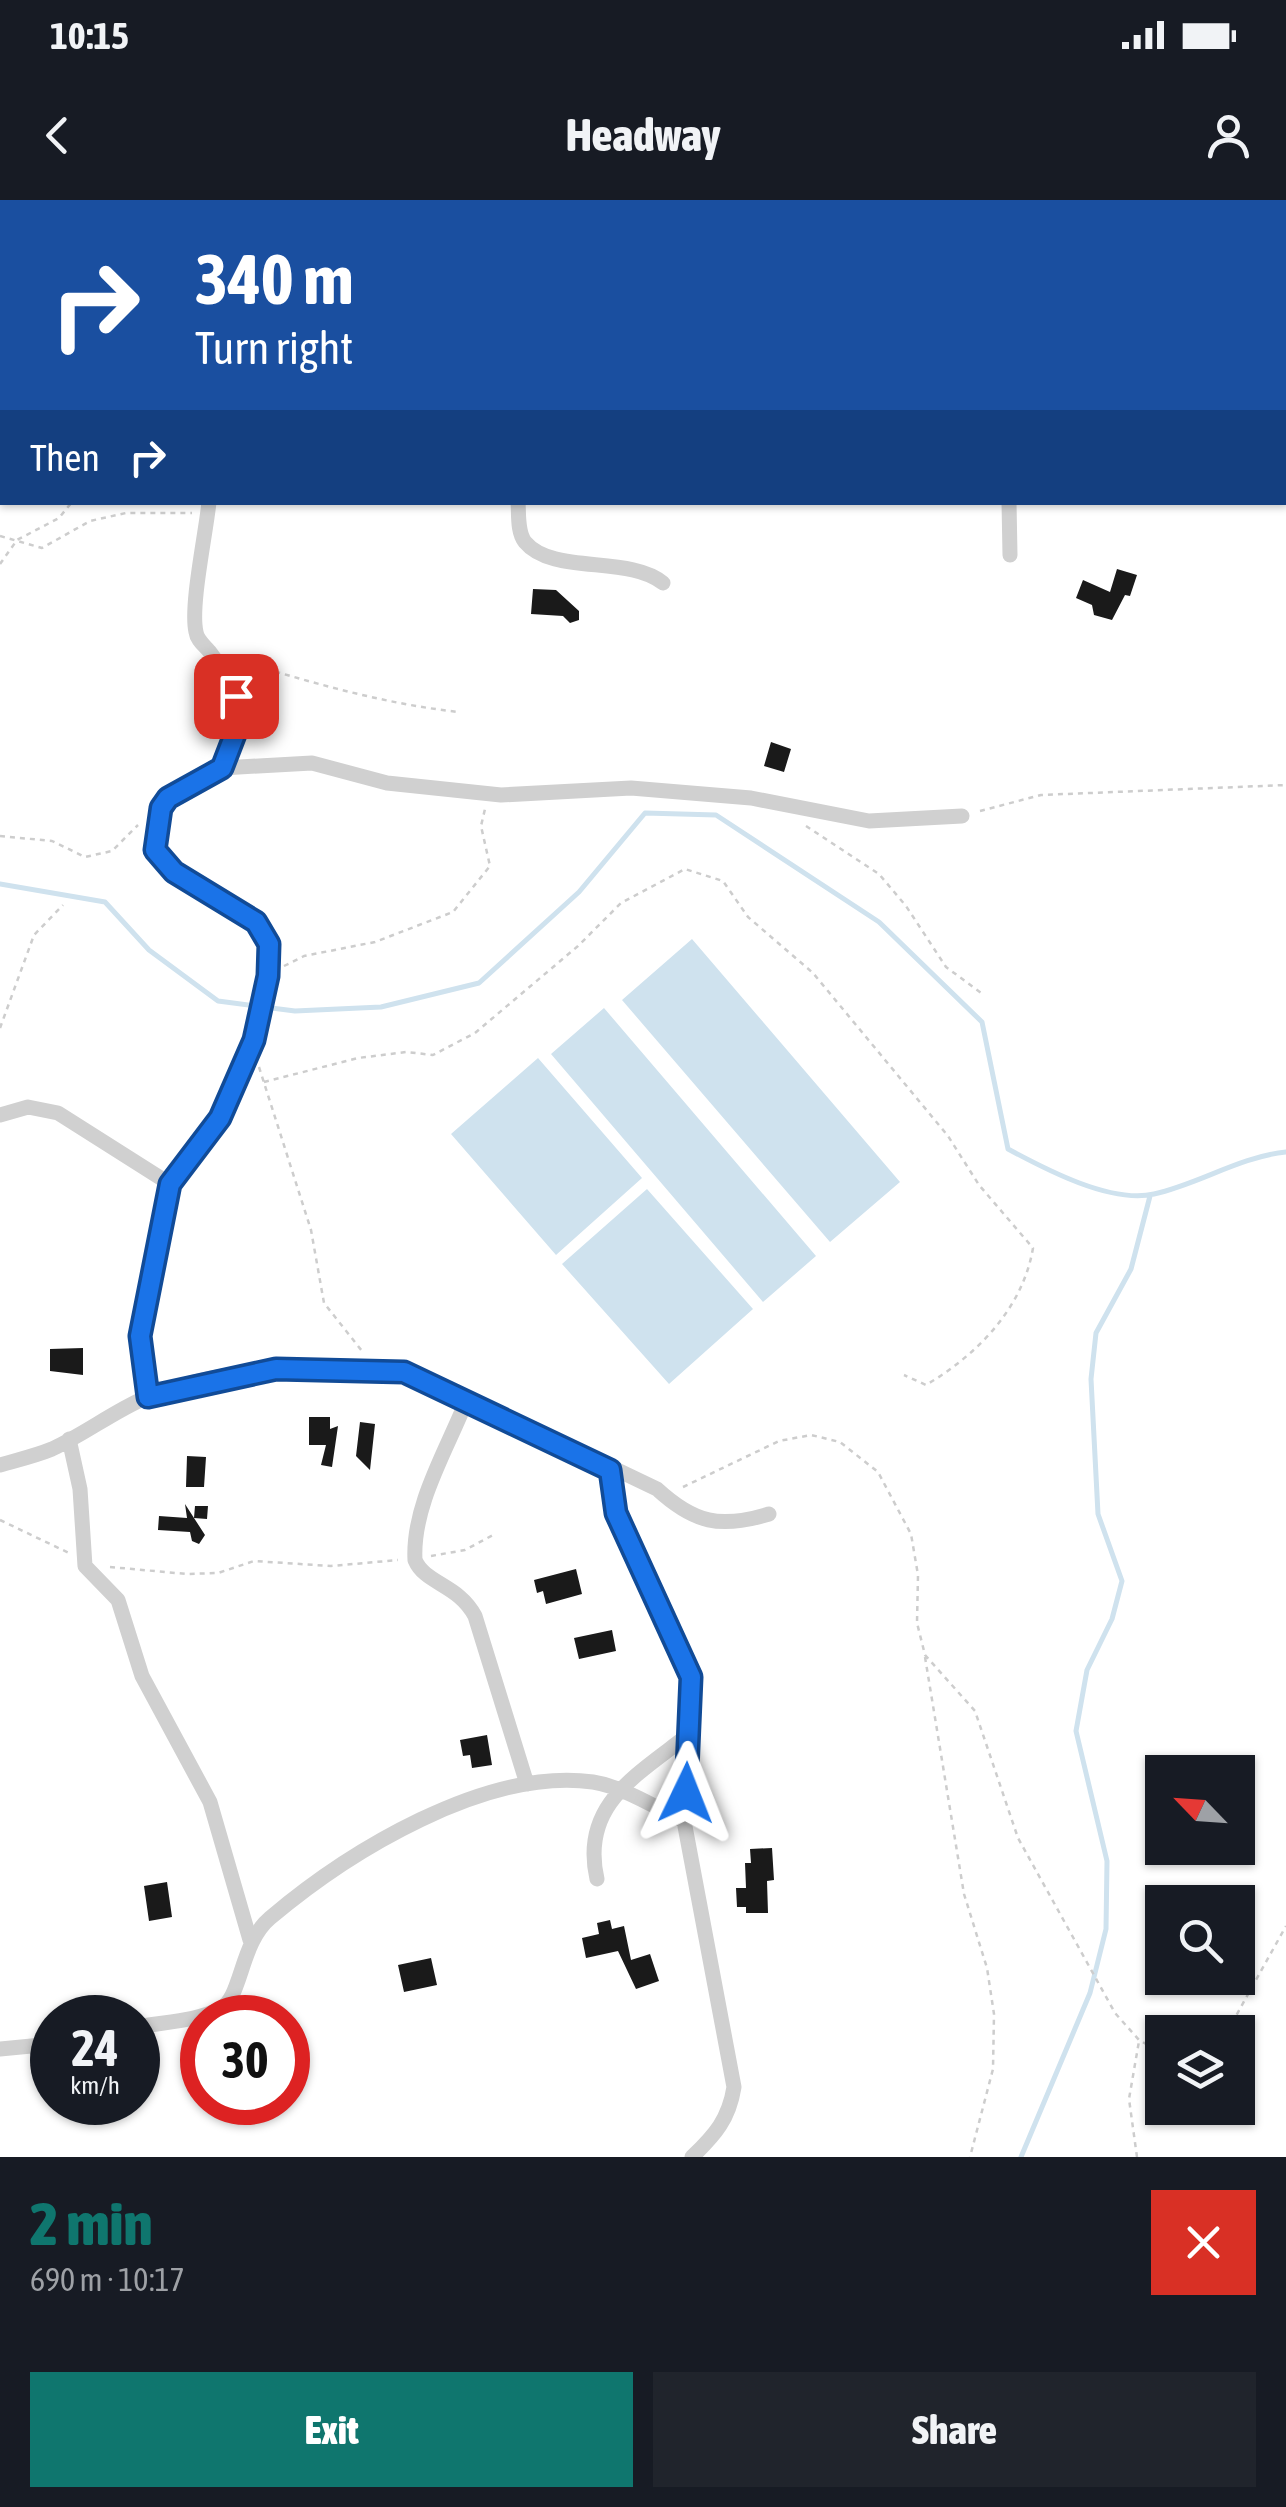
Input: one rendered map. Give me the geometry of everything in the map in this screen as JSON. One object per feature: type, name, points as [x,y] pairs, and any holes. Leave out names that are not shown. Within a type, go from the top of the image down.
[{"type":"street","points":[[518,505],[520,530],[530,546],[567,560],[634,570],[663,583]]},
{"type":"street","points":[[1009,505],[1010,556]]},
{"type":"street","points":[[148,1397],[140,1336],[170,1184],[214,1129],[254,1040],[268,976],[269,944],[256,922],[158,858],[154,840],[161,808],[177,792],[214,777],[222,768],[237,729],[236,696],[195,629],[209,508]]},
{"type":"street","points":[[222,768],[312,763],[387,783],[501,794],[631,788],[751,798],[869,821],[962,816]]},
{"type":"street","points":[[0,1115],[28,1107],[58,1113],[170,1184]]},
{"type":"street","points":[[0,1465],[69,1439],[148,1397],[276,1369],[374,1369],[404,1372],[467,1399],[610,1470],[658,1488],[682,1512],[717,1522],[769,1514]]},
{"type":"street","points":[[467,1399],[429,1490],[414,1542],[414,1560],[430,1577],[466,1597],[476,1616],[527,1784]]},
{"type":"street","points":[[69,1439],[80,1489],[82,1560],[118,1600],[136,1661],[210,1802],[250,1940]]},
{"type":"street","points":[[610,1470],[616,1513],[686,1658],[692,1694],[684,1821],[734,2087],[724,2122],[692,2157]]},
{"type":"street","points":[[596,1879],[592,1842],[600,1815],[619,1790],[688,1735]]},
{"type":"street","points":[[160,2023],[222,2009],[234,1994],[250,1940],[269,1919],[368,1848],[449,1807],[527,1784],[572,1780],[619,1790],[684,1821]]},
{"type":"street","points":[[0,2049],[30,2046]]},
{"type":"path","points":[[0,564],[18,540],[60,518],[70,505]]},
{"type":"path","points":[[0,536],[42,548],[90,521],[126,513],[209,508]]},
{"type":"path","points":[[209,652],[322,686],[418,708],[458,712]]},
{"type":"path","points":[[962,816],[1041,796],[1286,786]]},
{"type":"path","points":[[268,976],[304,956],[376,942],[453,912],[490,866],[490,848],[481,826],[485,809],[501,794]]},
{"type":"path","points":[[0,836],[52,841],[85,857],[112,851],[124,835],[161,808]]},
{"type":"path","points":[[801,824],[879,874],[906,906],[946,968],[984,995]]},
{"type":"path","points":[[264,1082],[358,1058],[406,1052],[433,1056],[475,1033],[578,946],[621,902],[655,881],[685,869],[723,881],[748,917],[814,973],[858,1022],[948,1136],[978,1186],[1032,1248],[1028,1278],[999,1323],[954,1369],[926,1385],[904,1375]]},
{"type":"path","points":[[0,1028],[34,935],[63,905]]},
{"type":"path","points":[[254,1040],[311,1230],[324,1303],[374,1369]]},
{"type":"path","points":[[658,1488],[682,1488],[779,1441],[811,1435],[840,1442],[878,1472],[911,1534],[918,1575],[917,1623],[964,1894],[987,1968],[994,2014],[993,2069],[970,2157]]},
{"type":"path","points":[[0,1520],[82,1560],[124,1570],[186,1574],[218,1573],[254,1561],[332,1566],[414,1560],[465,1550],[495,1534]]},
{"type":"path","points":[[925,1656],[975,1711],[1018,1838],[1115,2014],[1145,2043]]},
{"type":"path","points":[[1236,2015],[1286,1926]]},
{"type":"path","points":[[1137,2157],[1129,2099],[1139,2040]]},
{"type":"water","points":[[692,939],[900,1182],[830,1242],[622,1000]]},
{"type":"water","points":[[604,1008],[816,1256],[763,1302],[551,1054]]},
{"type":"water","points":[[538,1058],[642,1178],[556,1255],[451,1134]]},
{"type":"water","points":[[647,1189],[753,1309],[669,1384],[562,1264]]},
{"type":"building","points":[[1117,569],[1137,575],[1130,596],[1125,595],[1112,620],[1094,615],[1092,605],[1076,598],[1083,580],[1110,592]]},
{"type":"building","points":[[533,589],[556,590],[579,611],[579,620],[570,623],[563,616],[531,614]]},
{"type":"building","points":[[771,742],[791,749],[784,772],[764,766]]},
{"type":"building","points":[[83,1348],[83,1375],[50,1371],[50,1349]]},
{"type":"building","points":[[309,1417],[330,1417],[330,1429],[338,1426],[332,1467],[321,1465],[326,1445],[309,1445]]},
{"type":"building","points":[[360,1422],[375,1424],[370,1470],[356,1456]]},
{"type":"building","points":[[187,1456],[206,1457],[204,1487],[186,1487]]},
{"type":"building","points":[[185,1504],[205,1535],[199,1544],[192,1541],[190,1532],[158,1530],[159,1516],[187,1518]]},
{"type":"building","points":[[195,1506],[208,1506],[207,1519],[194,1518]]},
{"type":"building","points":[[576,1569],[582,1594],[546,1604],[543,1591],[537,1593],[534,1580]]},
{"type":"building","points":[[612,1630],[616,1651],[579,1659],[574,1638]]},
{"type":"building","points":[[487,1735],[492,1765],[472,1768],[470,1755],[463,1756],[460,1740]]},
{"type":"building","points":[[772,1848],[774,1880],[767,1881],[768,1913],[746,1913],[746,1907],[737,1907],[736,1888],[746,1888],[745,1863],[751,1863],[750,1849]]},
{"type":"building","points":[[167,1882],[172,1917],[149,1921],[144,1886]]},
{"type":"building","points":[[610,1920],[612,1929],[624,1926],[631,1960],[650,1954],[659,1981],[636,1989],[618,1951],[586,1958],[582,1938],[599,1934],[597,1923]]},
{"type":"building","points":[[431,1958],[437,1985],[404,1992],[398,1965]]},
{"type":"waterway","points":[[0,884],[105,902],[149,950],[218,1001],[295,1011],[381,1007],[479,983],[579,892],[645,813],[716,815],[879,922],[982,1022],[1008,1149],[1079,1183],[1137,1196],[1171,1190],[1252,1159],[1286,1152]]},
{"type":"waterway","points":[[1021,2157],[1090,1993],[1106,1929],[1107,1861],[1076,1731],[1087,1670],[1112,1619],[1122,1581],[1098,1514],[1091,1379],[1096,1333],[1131,1269],[1150,1196]]},
{"type":"route","points":[[236,696],[237,729],[222,768],[214,777],[168,798],[161,808],[154,840],[164,865],[241,909],[256,922],[270,950],[265,994],[254,1040],[220,1118],[170,1184],[140,1336],[148,1397],[193,1384],[276,1369],[404,1372],[428,1380],[610,1470],[616,1513],[686,1658],[691,1677],[686,1793]]}]
